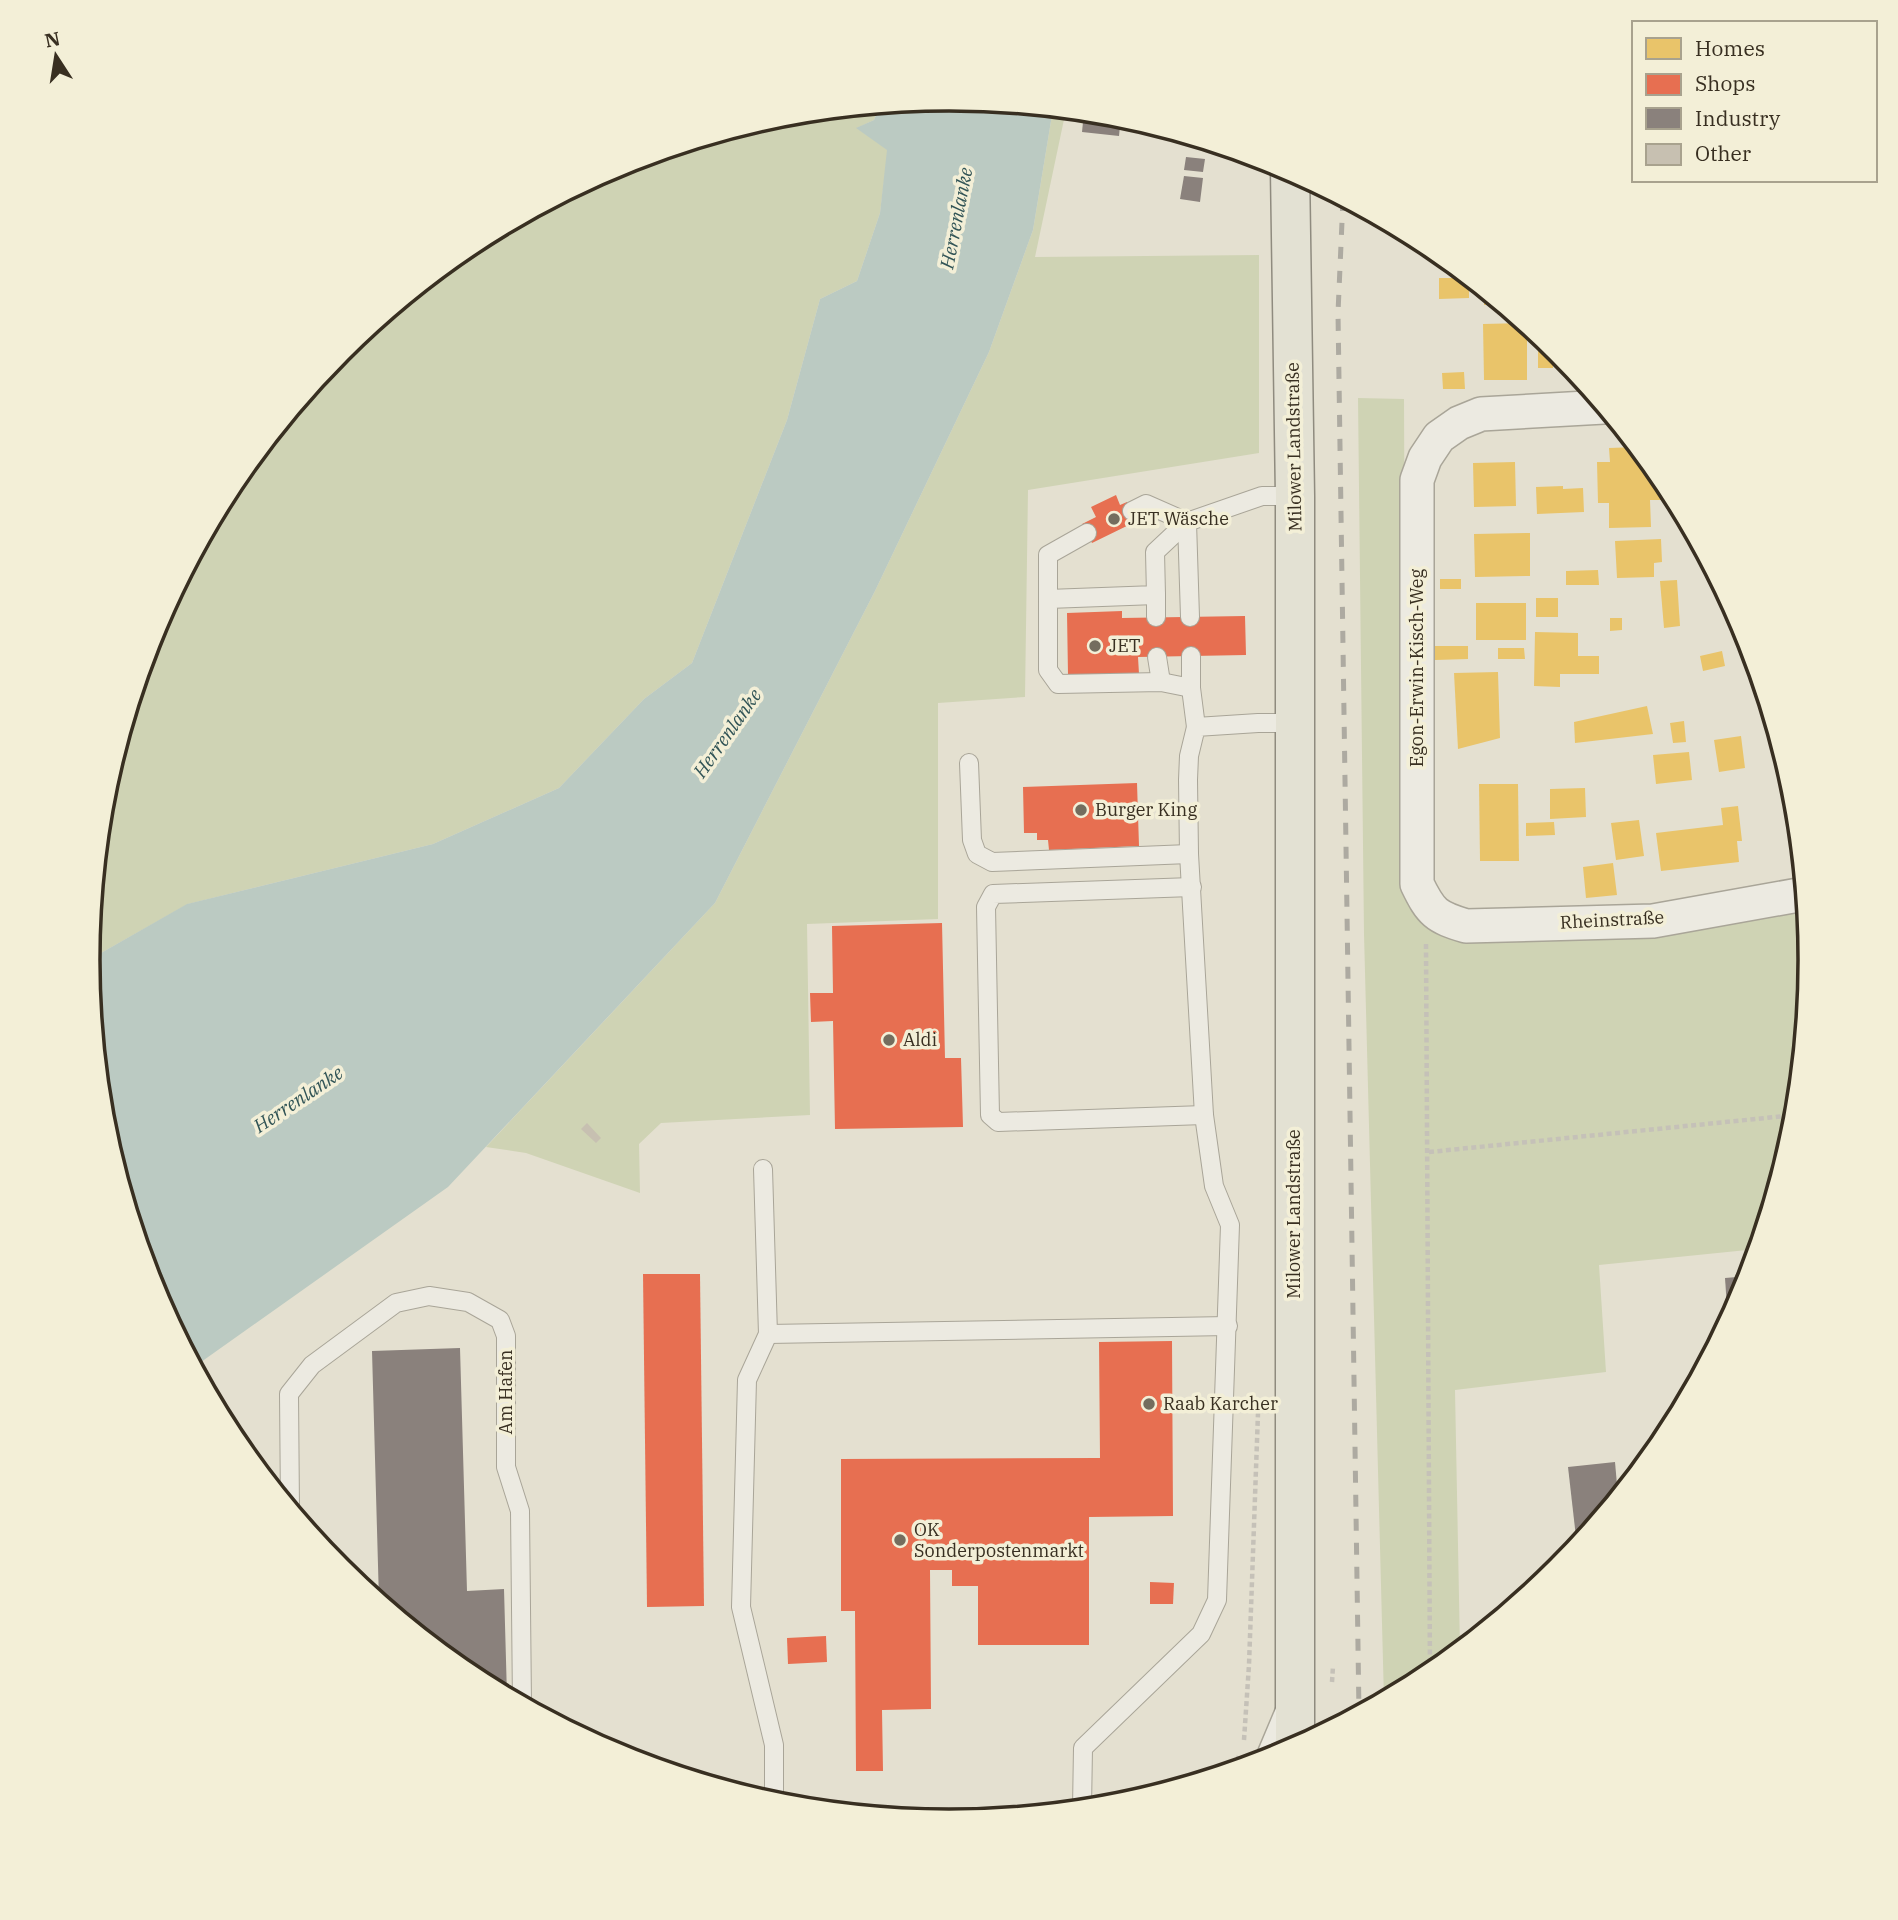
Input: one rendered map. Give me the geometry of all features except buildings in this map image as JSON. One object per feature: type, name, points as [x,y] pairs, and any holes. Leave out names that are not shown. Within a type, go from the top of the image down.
[{"type":"main road","name":"Milower Landstraße","points":[[1290,182],[1296,723],[1295,1736]]},
{"type":"street","name":"Egon-Erwin-Kisch-Weg","points":[[1426,903],[1417,884],[1417,480],[1425,458],[1439,437],[1459,423],[1481,414],[1593,408]]},
{"type":"street","name":"Rheinstraße","points":[[1426,903],[1440,918],[1466,926],[1653,921],[1795,896]]},
{"type":"street","name":"Milower Landstraße","points":[[1280,1742],[1295,1706]]},
{"type":"lane","points":[[1156,617],[1155,552],[1187,522],[1262,496],[1295,496]]},
{"type":"lane","points":[[1132,511],[1146,504],[1187,522]]},
{"type":"lane","points":[[1187,522],[1190,617]]},
{"type":"lane","points":[[1087,533],[1048,555],[1048,670],[1058,684],[1161,682],[1191,688]]},
{"type":"lane","points":[[1048,599],[1156,595]]},
{"type":"lane","points":[[1082,1798],[1083,1748],[1201,1634],[1217,1601],[1230,1225],[1214,1186],[1204,1115],[1189,853],[1189,756],[1196,727],[1191,688],[1191,656]]},
{"type":"lane","points":[[1157,657],[1161,682]]},
{"type":"lane","points":[[1196,727],[1296,723]]},
{"type":"lane","points":[[970,763],[972,840],[977,854],[992,862],[1189,853]]},
{"type":"lane","points":[[1192,887],[993,894],[986,907],[990,1115],[998,1122],[1204,1115]]},
{"type":"lane","points":[[763,1169],[768,1334],[747,1380],[741,1607],[774,1745],[774,1791]]},
{"type":"lane","name":"Am Hafen","points":[[290,1495],[289,1394],[312,1365],[396,1303],[429,1296],[468,1302],[500,1320],[506,1336],[506,1467],[520,1511],[522,1694]]},
{"type":"lane","points":[[768,1334],[1228,1326]]},
{"type":"path","points":[[1426,903],[1430,1660]]},
{"type":"path","points":[[1429,1152],[1784,1116]]},
{"type":"green space","points":[[876,115],[874,120],[857,128],[888,150],[880,213],[857,281],[820,299],[787,420],[692,663],[644,699],[559,788],[433,844],[188,904],[101,953],[107,849],[116,794],[145,687],[164,635],[187,584],[243,488],[275,443],[348,359],[432,286],[477,254],[573,198],[624,175],[729,140],[783,127]]},
{"type":"green space","points":[[1052,117],[1060,118],[1064,119],[1035,257],[1259,255],[1259,453],[1028,490],[1025,697],[938,703],[938,919],[807,924],[810,1115],[661,1123],[639,1144],[640,1193],[526,1153],[486,1147],[715,903],[875,591],[989,352],[1033,230]]},
{"type":"green space","points":[[1358,398],[1404,399],[1406,878],[1420,911],[1796,904],[1798,960],[1791,1071],[1782,1126],[1769,1180],[1747,1250],[1599,1265],[1606,1372],[1455,1390],[1460,1638],[1384,1689],[1364,934]]},
{"type":"water","name":"Herrenlanke","points":[[949,111],[1052,117],[1033,230],[989,352],[875,591],[715,903],[448,1187],[201,1362],[164,1285],[129,1180],[107,1071],[100,954],[187,904],[433,844],[559,788],[644,699],[692,663],[787,420],[820,299],[857,281],[880,213],[887,150],[856,128],[874,120],[876,115]]},
{"type":"railway","points":[[1343,208],[1338,313],[1359,1703]]},
{"type":"place","name":"JET Wäsche","points":[[1114,519]]},
{"type":"place","name":"JET","points":[[1095,646]]},
{"type":"place","name":"Burger King","points":[[1081,810]]},
{"type":"place","name":"Aldi","points":[[889,1040]]},
{"type":"place","name":"Raab Karcher","points":[[1149,1404]]},
{"type":"place","name":"OK Sonderpostenmarkt","points":[[900,1540]]}]
